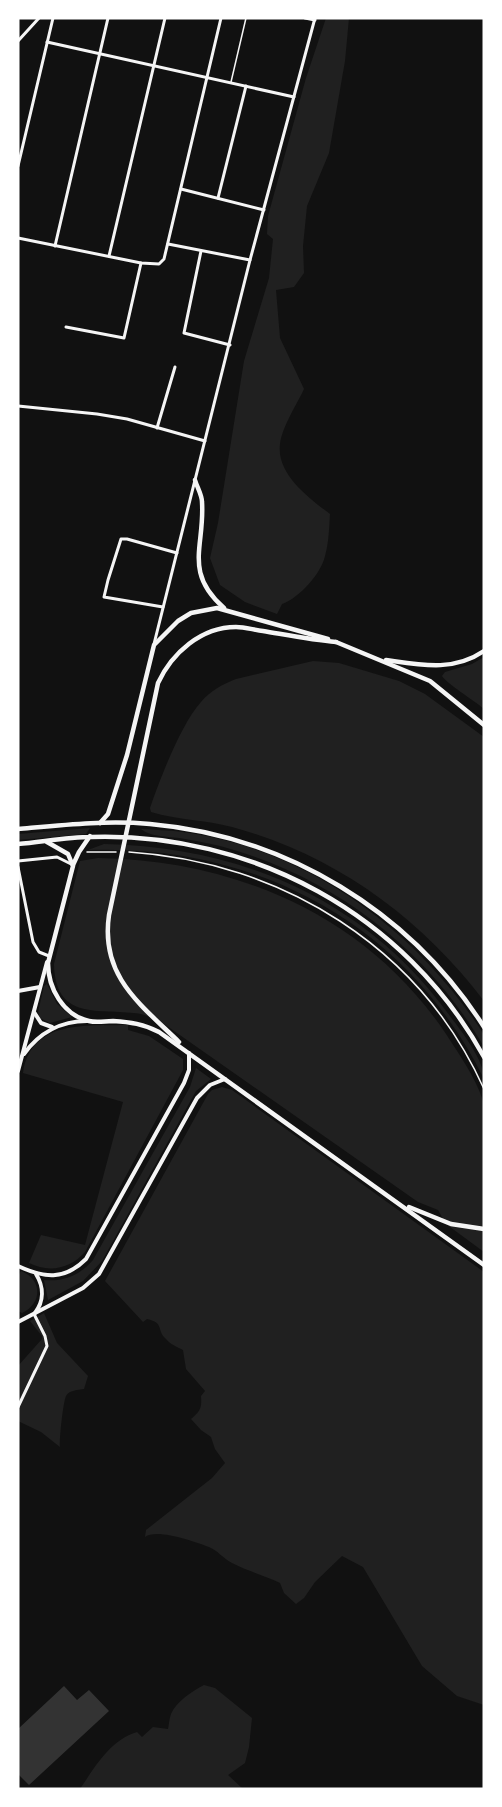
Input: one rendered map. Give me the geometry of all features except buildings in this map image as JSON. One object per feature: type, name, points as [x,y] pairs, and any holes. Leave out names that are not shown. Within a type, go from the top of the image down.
[{"type":"main road","points":[[195,480],[202,502],[198,553],[203,579],[209,592],[226,610]]},
{"type":"main road","points":[[100,823],[108,814],[120,777],[134,730],[154,645],[178,621],[191,613],[217,608],[336,642],[430,681],[484,724]]},
{"type":"main road","points":[[189,1053],[135,999],[119,978],[108,944],[107,924],[158,683],[172,659],[193,641],[210,633],[237,627],[336,642]]},
{"type":"main road","points":[[380,659],[441,667],[464,662],[484,651]]},
{"type":"main road","points":[[18,829],[100,823],[166,826],[218,835],[268,851],[316,872],[369,904],[416,944],[452,982],[484,1027]]},
{"type":"main road","points":[[90,837],[79,852],[73,868],[49,956],[49,976],[57,996],[71,1011],[90,1021],[130,1022],[148,1026],[159,1032],[484,1265]]},
{"type":"main road","points":[[18,844],[90,837],[164,840],[214,850],[271,868],[324,894],[374,927],[418,966],[451,1005],[484,1057]]},
{"type":"main road","points":[[47,842],[65,852],[71,859],[73,868]]},
{"type":"main road","points":[[378,1188],[423,1213],[451,1224],[484,1229]]},
{"type":"street","points":[[18,41],[39,18]]},
{"type":"street","points":[[18,166],[53,18]]},
{"type":"street","points":[[55,246],[108,18]]},
{"type":"street","points":[[108,256],[165,18]]},
{"type":"street","points":[[18,238],[141,263],[162,262],[166,255],[221,18]]},
{"type":"street","points":[[154,645],[250,260],[315,19],[305,18]]},
{"type":"street","points":[[47,42],[294,97]]},
{"type":"street","points":[[218,198],[246,86]]},
{"type":"street","points":[[181,189],[264,210]]},
{"type":"street","points":[[168,244],[250,260]]},
{"type":"street","points":[[201,250],[184,333],[230,345]]},
{"type":"street","points":[[66,327],[124,338],[141,263]]},
{"type":"street","points":[[158,428],[175,367]]},
{"type":"street","points":[[18,406],[127,419],[205,441]]},
{"type":"street","points":[[164,608],[104,597],[121,539],[127,538],[177,553]]},
{"type":"street","points":[[18,861],[57,857],[66,860],[73,868]]},
{"type":"street","points":[[18,867],[33,942],[39,952],[49,956],[18,1071]]},
{"type":"street","points":[[18,991],[40,987]]},
{"type":"street","points":[[34,1009],[41,1023],[48,1027],[57,1027]]},
{"type":"street","points":[[22,1057],[37,1039],[57,1027],[73,1022],[90,1021]]},
{"type":"street","points":[[18,1266],[36,1274],[56,1276],[69,1272],[91,1254],[184,1083],[189,1071],[189,1053]]},
{"type":"street","points":[[18,1322],[83,1288],[99,1274],[197,1098],[210,1085],[225,1079]]},
{"type":"street","points":[[34,1314],[42,1297],[41,1283],[36,1274]]},
{"type":"street","points":[[18,1407],[46,1346],[45,1336],[34,1314]]},
{"type":"lane","points":[[231,83],[246,18]]},
{"type":"path","points":[[79,852],[146,853],[211,864],[258,878],[317,906],[371,943],[418,988],[458,1041],[484,1089]]},
{"type":"shaded area","points":[[326,18],[349,18],[345,61],[329,153],[307,206],[303,246],[304,273],[294,287],[276,290],[280,338],[304,389],[284,430],[280,455],[283,465],[296,484],[330,514],[329,535],[323,563],[314,578],[302,591],[282,604],[277,614],[245,602],[220,585],[210,558],[218,523],[244,361],[269,278],[273,239],[267,234],[268,216],[306,78]]},
{"type":"shaded area","points":[[484,657],[484,709],[442,676],[445,672],[472,664]]},
{"type":"shaded area","points":[[313,661],[339,663],[399,681],[425,694],[484,737],[484,1001],[432,942],[403,916],[340,872],[270,839],[232,827],[151,812],[154,796],[179,738],[193,712],[205,698],[217,688],[236,679]]},
{"type":"shaded area","points":[[90,828],[86,834],[18,840],[18,834]]},
{"type":"shaded area","points":[[141,829],[182,832],[227,841],[271,855],[312,874],[352,898],[422,957],[479,1027],[484,1035],[484,1047],[462,1013],[437,981],[409,951],[345,901],[273,864],[234,850],[156,835]]},
{"type":"shaded area","points":[[104,844],[156,848],[205,856],[253,869],[298,888],[341,912],[381,941],[417,976],[472,1046],[484,1079],[452,1025],[414,977],[370,937],[321,905],[268,879],[211,862],[151,852],[88,850]]},
{"type":"shaded area","points":[[98,858],[149,861],[199,870],[248,883],[294,902],[338,927],[378,957],[414,993],[462,1058],[483,1101],[485,1116],[484,1252],[446,1224],[438,1210],[418,1202],[157,1019],[137,1013],[80,1008],[69,1003],[61,994],[56,982],[54,964],[80,861]]},
{"type":"shaded area","points":[[47,984],[57,1004],[72,1017],[50,1023],[40,1018],[38,1012],[44,986]]},
{"type":"shaded area","points":[[95,1025],[128,1025],[128,1030],[149,1036],[183,1059],[183,1070],[85,1252],[73,1262],[59,1268],[44,1268],[29,1263],[41,1235],[85,1245],[123,1102],[23,1073],[28,1055],[37,1043],[49,1034],[63,1029]]},
{"type":"shaded area","points":[[196,1068],[211,1079],[196,1091],[102,1261],[83,1281],[48,1300],[44,1280],[58,1280],[71,1276],[83,1270],[93,1260],[190,1087]]},
{"type":"shaded area","points":[[222,1087],[232,1090],[484,1272],[484,1705],[457,1696],[422,1666],[363,1567],[342,1556],[296,1604],[284,1593],[280,1583],[232,1563],[209,1547],[167,1535],[158,1534],[145,1537],[146,1530],[212,1478],[225,1463],[215,1449],[211,1437],[191,1419],[200,1409],[201,1396],[205,1391],[186,1369],[183,1350],[163,1336],[156,1323],[147,1319],[143,1322],[105,1281],[208,1094]]},
{"type":"shaded area","points":[[21,1271],[33,1280],[37,1291],[34,1303],[22,1313],[18,1311],[18,1276]]},
{"type":"shaded area","points":[[44,1313],[57,1343],[88,1376],[84,1389],[71,1391],[66,1396],[60,1447],[41,1432],[18,1421],[18,1366],[42,1339],[30,1321]]},
{"type":"shaded area","points":[[204,1685],[215,1688],[252,1718],[245,1763],[228,1775],[243,1789],[80,1789],[104,1755],[119,1741],[137,1732],[142,1737],[153,1727],[168,1729],[171,1714],[180,1701]]},
{"type":"shaded area","points":[[64,1686],[77,1700],[89,1690],[109,1711],[29,1785],[18,1774],[18,1729]]}]
